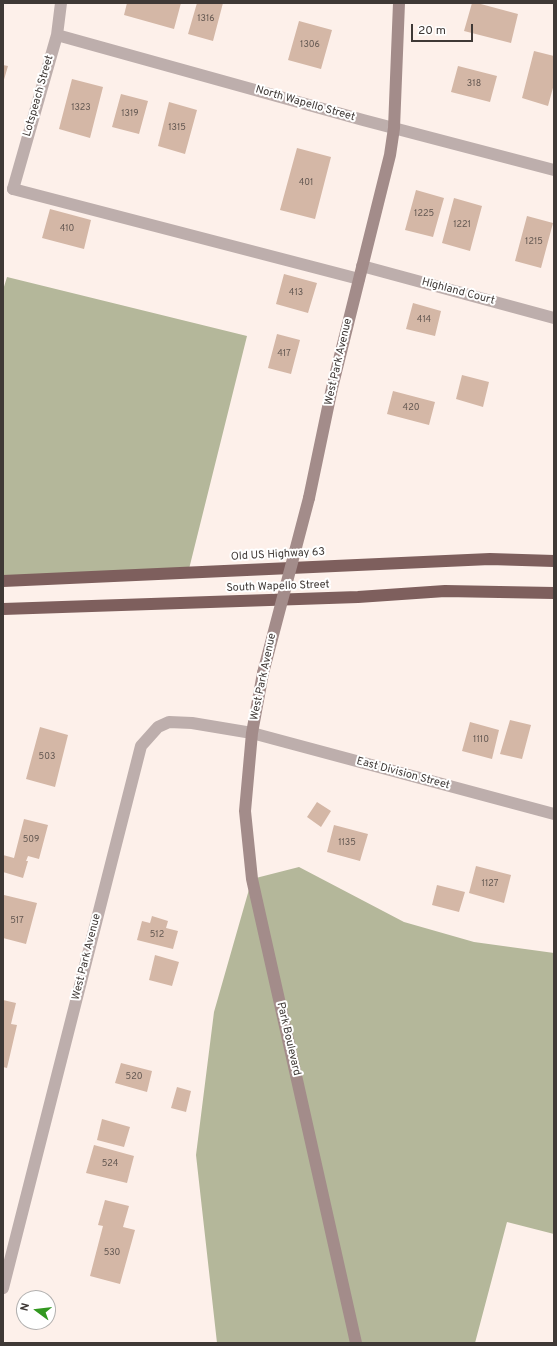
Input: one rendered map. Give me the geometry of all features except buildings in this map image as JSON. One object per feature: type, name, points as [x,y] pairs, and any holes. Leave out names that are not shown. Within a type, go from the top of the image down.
[{"type":"highway","name":"Old US Highway 63","points":[[3,581],[490,559],[554,561]]},
{"type":"highway","name":"South Wapello Street","points":[[3,609],[358,597],[445,591],[554,593]]},
{"type":"main road","name":"West Park Avenue","points":[[252,733],[263,673],[309,498],[332,388],[390,155],[394,128],[399,3]]},
{"type":"main road","name":"Park Boulevard","points":[[252,733],[245,811],[252,879],[356,1343]]},
{"type":"street","name":"Lotspeach Street","points":[[61,3],[57,35],[13,189],[359,279]]},
{"type":"street","name":"North Wapello Street","points":[[57,35],[362,120],[554,170]]},
{"type":"street","name":"Highland Court","points":[[362,266],[554,318]]},
{"type":"street","name":"West Park Avenue","points":[[3,1288],[141,746],[158,727],[170,722],[192,723],[252,733]]},
{"type":"street","name":"East Division Street","points":[[252,733],[554,814]]},
{"type":"green space","points":[[7,277],[247,336],[188,573],[3,581],[3,290]]},
{"type":"green space","points":[[299,867],[404,922],[474,942],[554,953],[554,1234],[507,1222],[475,1343],[217,1343],[196,1155],[214,1012],[252,879]]}]
